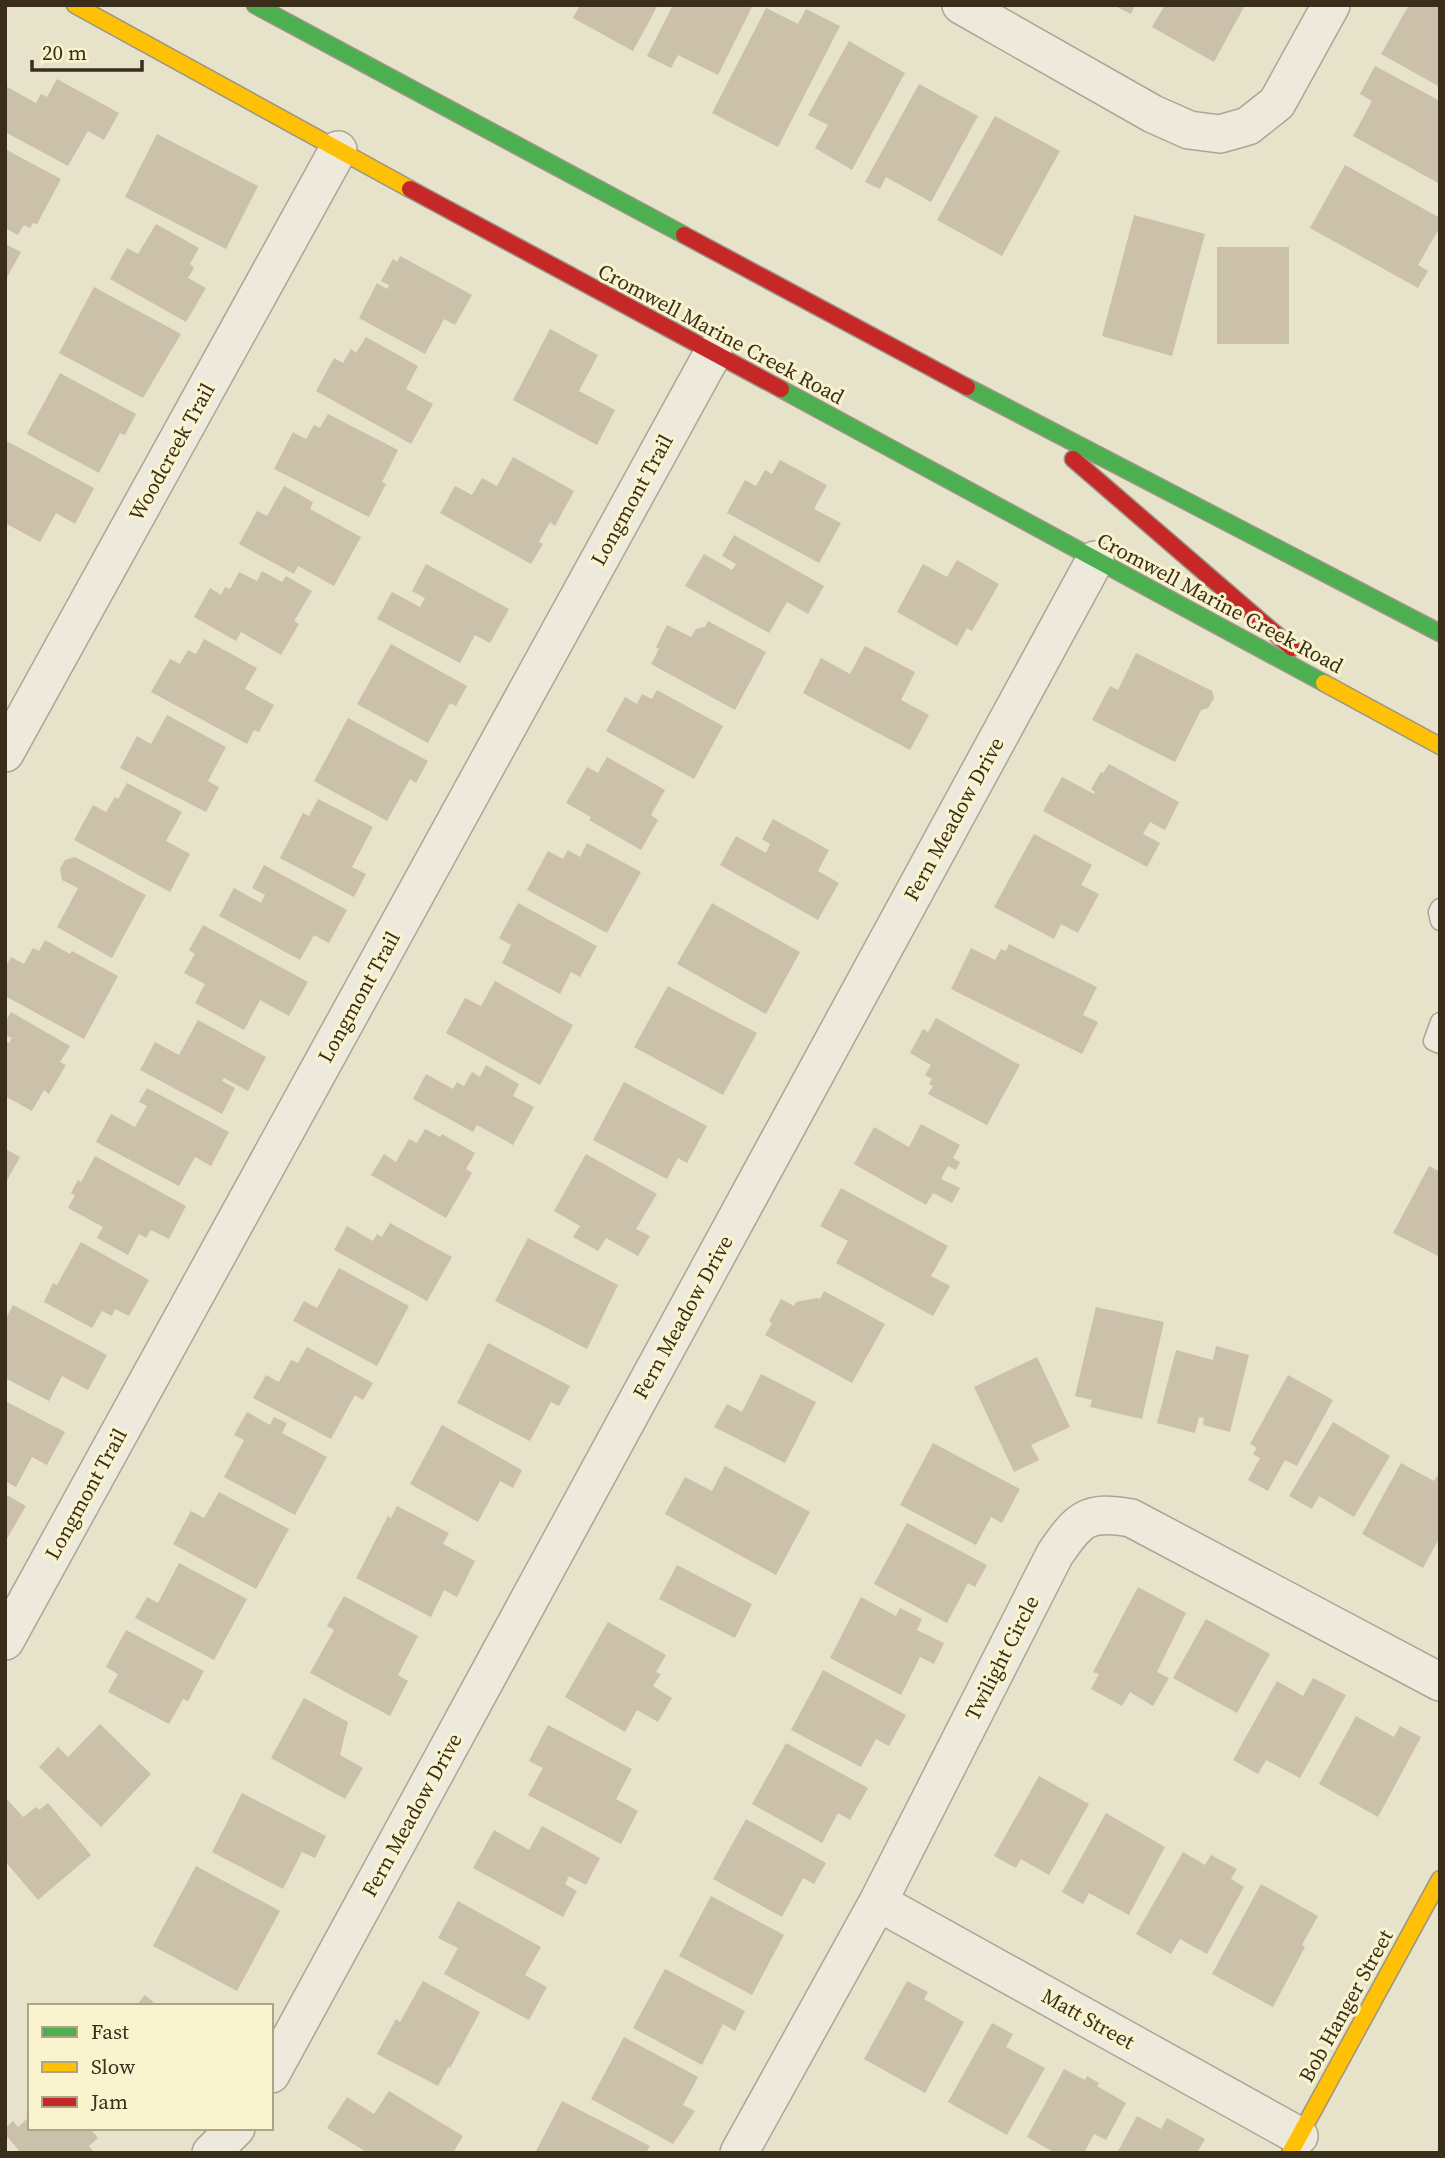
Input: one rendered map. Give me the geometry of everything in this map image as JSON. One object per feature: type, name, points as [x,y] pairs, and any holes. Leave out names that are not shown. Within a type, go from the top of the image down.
[{"type":"main road","name":"Cromwell Marine Creek Road","points":[[75,5],[1440,746]]},
{"type":"main road","name":"Cromwell Marine Creek Road","points":[[255,5],[1023,417],[1440,634]]},
{"type":"main road","name":"Cromwell Marine Creek Road","points":[[1023,417],[1348,696]]},
{"type":"main road","name":"Bob Hanger Street","points":[[1294,2144],[1440,1879]]},
{"type":"street","points":[[961,5],[1153,114],[1189,130],[1220,134],[1248,126],[1277,103],[1331,5]]},
{"type":"street","name":"Woodcreek Trail","points":[[5,753],[338,150]]},
{"type":"street","name":"Longmont Trail","points":[[5,1641],[713,353]]},
{"type":"street","name":"Fern Meadow Drive","points":[[273,2070],[1095,559]]},
{"type":"street","name":"Twilight Circle","points":[[739,2153],[878,1902],[1055,1554],[1071,1531],[1089,1517],[1112,1515],[1131,1518],[1440,1682]]},
{"type":"street","name":"Matt Street","points":[[878,1902],[1294,2144]]},
{"type":"street","points":[[211,2153],[234,2130]]},
{"type":"lane","points":[[1440,908],[1440,921]]},
{"type":"lane","points":[[1440,1022],[1433,1041],[1440,1044]]},
{"type":"building","points":[[580,5],[658,5],[633,51],[573,18]]},
{"type":"building","points":[[673,5],[753,5],[718,75],[678,55],[671,68],[647,56]]},
{"type":"building","points":[[1113,5],[1135,5],[1131,14]]},
{"type":"building","points":[[1165,5],[1245,5],[1214,62],[1152,27]]},
{"type":"building","points":[[1409,5],[1440,5],[1440,87],[1381,54]]},
{"type":"building","points":[[766,8],[798,24],[806,9],[840,26],[778,147],[712,113]]},
{"type":"building","points":[[849,41],[905,73],[852,170],[815,148],[828,125],[808,115]]},
{"type":"building","points":[[1375,66],[1440,101],[1440,184],[1353,136],[1372,101],[1360,94]]},
{"type":"building","points":[[57,79],[119,113],[104,140],[88,131],[68,166],[5,132],[7,87],[36,103],[41,94],[47,97]]},
{"type":"building","points":[[919,84],[978,116],[931,202],[886,177],[880,189],[865,182]]},
{"type":"building","points":[[995,116],[1060,151],[1002,256],[937,220]]},
{"type":"building","points":[[157,134],[258,186],[226,249],[125,197]]},
{"type":"building","points":[[5,149],[61,179],[37,224],[33,223],[30,228],[24,225],[18,235],[5,228]]},
{"type":"building","points":[[1345,165],[1440,218],[1440,227],[1418,265],[1428,271],[1418,288],[1310,228]]},
{"type":"building","points":[[1134,215],[1205,234],[1172,356],[1102,336]]},
{"type":"building","points":[[156,224],[199,248],[190,264],[194,268],[188,278],[206,288],[186,322],[110,279],[127,248],[138,254]]},
{"type":"building","points":[[5,244],[21,252],[5,281]]},
{"type":"building","points":[[1217,247],[1289,247],[1289,344],[1217,344]]},
{"type":"building","points":[[400,256],[472,295],[455,325],[444,319],[425,354],[359,318],[377,283],[387,289],[389,285],[381,281],[393,259],[397,262]]},
{"type":"building","points":[[94,287],[181,334],[143,398],[59,353]]},
{"type":"building","points":[[550,329],[598,355],[579,391],[615,410],[597,445],[513,400]]},
{"type":"building","points":[[366,337],[418,366],[406,389],[433,404],[411,444],[316,391],[334,358],[343,363],[351,349],[356,353]]},
{"type":"building","points":[[60,373],[136,414],[125,435],[120,433],[99,473],[27,434]]},
{"type":"building","points":[[328,414],[398,450],[382,482],[386,484],[369,517],[274,469],[293,432],[306,439],[314,425],[320,428]]},
{"type":"building","points":[[5,440],[94,488],[75,524],[56,513],[40,542],[5,523]]},
{"type":"building","points":[[513,457],[574,491],[555,526],[550,522],[539,542],[543,544],[531,564],[440,513],[455,486],[472,495],[482,478],[497,486]]},
{"type":"building","points":[[780,460],[827,485],[814,509],[841,523],[819,563],[727,513],[745,480],[756,486],[765,470],[772,474]]},
{"type":"building","points":[[284,486],[313,502],[310,509],[361,537],[334,586],[298,566],[294,574],[239,544],[257,511],[267,516]]},
{"type":"building","points":[[734,535],[824,586],[808,614],[787,602],[769,633],[685,586],[704,554],[732,570],[736,564],[722,556]]},
{"type":"building","points":[[957,560],[999,584],[972,631],[967,628],[957,646],[897,612],[923,564],[947,577]]},
{"type":"building","points":[[426,564],[509,609],[490,643],[475,635],[460,663],[377,619],[392,592],[420,607],[425,598],[412,591]]},
{"type":"building","points":[[262,571],[282,582],[286,576],[312,591],[294,621],[299,624],[281,655],[241,632],[236,641],[194,617],[210,588],[221,595],[225,587],[230,589],[239,572],[257,581]]},
{"type":"building","points":[[708,621],[766,652],[735,710],[651,664],[667,625],[691,637],[696,629],[705,627]]},
{"type":"building","points":[[204,639],[257,668],[245,689],[274,705],[259,732],[254,730],[247,744],[151,692],[170,659],[180,664],[188,650],[196,654]]},
{"type":"building","points":[[391,644],[467,686],[456,706],[450,703],[428,743],[357,704]]},
{"type":"building","points":[[865,646],[915,672],[901,700],[929,715],[910,750],[803,693],[821,658],[850,674]]},
{"type":"building","points":[[1136,653],[1212,691],[1214,698],[1208,708],[1201,710],[1175,762],[1092,720],[1110,686],[1118,690]]},
{"type":"building","points":[[657,690],[723,726],[694,779],[606,731],[625,697],[637,704],[642,694],[652,699]]},
{"type":"building","points":[[167,715],[226,747],[208,781],[219,787],[206,812],[120,768],[137,736],[151,744]]},
{"type":"building","points":[[348,718],[428,761],[416,783],[410,779],[387,821],[314,781]]},
{"type":"building","points":[[607,757],[665,790],[651,815],[658,820],[641,850],[589,820],[591,817],[566,803],[587,767],[598,773]]},
{"type":"building","points":[[1109,764],[1179,802],[1165,830],[1150,822],[1143,834],[1160,843],[1147,867],[1043,811],[1062,777],[1094,794],[1091,789]]},
{"type":"building","points":[[127,783],[182,812],[166,841],[190,854],[170,892],[74,840],[93,805],[106,812]]},
{"type":"building","points":[[318,799],[373,827],[352,867],[366,874],[354,897],[280,858],[303,813],[309,816]]},
{"type":"building","points":[[773,819],[829,850],[818,871],[839,883],[818,920],[720,865],[736,836],[766,853],[770,844],[762,839]]},
{"type":"building","points":[[1034,834],[1092,865],[1081,885],[1099,894],[1078,933],[1061,924],[1054,939],[994,907]]},
{"type":"building","points":[[587,843],[641,872],[607,933],[527,890],[548,851],[563,859],[568,850],[580,857]]},
{"type":"building","points":[[75,857],[146,895],[112,958],[57,927],[78,888],[62,880],[60,869],[65,860]]},
{"type":"building","points":[[264,865],[347,910],[329,943],[314,935],[300,960],[219,916],[234,888],[261,903],[265,895],[252,888]]},
{"type":"building","points":[[518,903],[597,946],[580,977],[571,972],[560,994],[502,963],[511,945],[499,938]]},
{"type":"building","points":[[712,903],[800,952],[766,1014],[677,964]]},
{"type":"building","points":[[203,925],[308,982],[289,1016],[260,1000],[244,1030],[195,1003],[205,984],[184,973],[195,954],[189,950]]},
{"type":"building","points":[[45,940],[118,976],[84,1039],[5,996],[5,967],[11,957],[24,964],[33,948],[39,951]]},
{"type":"building","points":[[1009,944],[1097,987],[1083,1015],[1098,1022],[1082,1054],[951,989],[971,948],[995,960],[1001,949],[1006,951]]},
{"type":"building","points":[[495,981],[573,1025],[540,1085],[446,1033],[465,998],[481,1006]]},
{"type":"building","points":[[668,986],[757,1033],[723,1095],[634,1047]]},
{"type":"building","points":[[11,1012],[70,1046],[60,1062],[66,1065],[49,1094],[44,1090],[32,1111],[5,1096],[5,1040],[9,1043],[12,1038],[5,1035],[5,1023]]},
{"type":"building","points":[[936,1018],[1020,1065],[987,1125],[928,1094],[933,1086],[929,1084],[932,1079],[925,1075],[931,1065],[910,1053],[923,1029],[928,1032]]},
{"type":"building","points":[[198,1020],[266,1057],[248,1091],[224,1078],[222,1081],[235,1088],[222,1114],[140,1070],[155,1042],[179,1055]]},
{"type":"building","points":[[486,1065],[519,1084],[513,1096],[534,1107],[513,1145],[477,1125],[473,1132],[413,1099],[426,1074],[453,1089],[457,1082],[464,1086],[472,1072],[480,1077]]},
{"type":"building","points":[[624,1082],[707,1126],[687,1163],[678,1158],[667,1179],[593,1140]]},
{"type":"building","points":[[147,1088],[229,1132],[211,1166],[195,1157],[179,1186],[96,1142],[111,1114],[135,1127],[147,1106],[139,1102]]},
{"type":"building","points":[[921,1124],[960,1145],[953,1158],[960,1162],[956,1170],[948,1166],[941,1179],[960,1188],[952,1203],[933,1193],[926,1205],[854,1164],[874,1127],[909,1147]]},
{"type":"building","points":[[425,1129],[440,1137],[442,1134],[475,1153],[466,1169],[472,1173],[446,1218],[371,1175],[384,1154],[396,1162],[409,1139],[417,1143]]},
{"type":"building","points":[[5,1149],[20,1157],[5,1184]]},
{"type":"building","points":[[586,1154],[657,1194],[636,1229],[650,1236],[638,1256],[606,1238],[598,1251],[573,1237],[580,1226],[554,1211]]},
{"type":"building","points":[[95,1156],[186,1206],[169,1239],[151,1230],[146,1238],[139,1234],[128,1255],[97,1238],[103,1227],[68,1208],[75,1195],[71,1193],[78,1180],[81,1182]]},
{"type":"building","points":[[1429,1166],[1440,1172],[1440,1257],[1393,1233]]},
{"type":"building","points":[[841,1188],[948,1246],[931,1276],[950,1286],[933,1316],[836,1263],[848,1241],[820,1226]]},
{"type":"building","points":[[390,1223],[452,1257],[427,1301],[334,1250],[347,1226],[373,1241],[377,1234],[382,1237]]},
{"type":"building","points":[[528,1238],[618,1285],[587,1349],[495,1301]]},
{"type":"building","points":[[81,1242],[149,1280],[129,1316],[115,1309],[112,1316],[102,1311],[92,1328],[44,1302],[53,1283],[57,1285]]},
{"type":"building","points":[[339,1268],[409,1306],[377,1366],[293,1321],[304,1301],[317,1308]]},
{"type":"building","points":[[824,1291],[885,1324],[852,1383],[765,1335],[781,1299],[794,1306],[796,1302],[820,1299]]},
{"type":"building","points":[[13,1305],[107,1355],[88,1390],[62,1376],[49,1401],[5,1378],[5,1320]]},
{"type":"building","points":[[1096,1307],[1164,1322],[1142,1419],[1090,1407],[1092,1400],[1075,1396]]},
{"type":"building","points":[[488,1343],[570,1386],[559,1406],[551,1402],[530,1441],[457,1403]]},
{"type":"building","points":[[1216,1346],[1249,1355],[1230,1432],[1203,1425],[1204,1418],[1199,1417],[1195,1433],[1157,1423],[1176,1350],[1213,1360]]},
{"type":"building","points":[[307,1347],[373,1383],[363,1400],[355,1395],[331,1439],[253,1398],[266,1375],[279,1382],[291,1360],[298,1363]]},
{"type":"building","points":[[1037,1357],[1070,1427],[1031,1445],[1039,1460],[1014,1472],[974,1387]]},
{"type":"building","points":[[761,1374],[816,1402],[785,1463],[714,1427],[727,1404],[742,1412]]},
{"type":"building","points":[[1288,1375],[1333,1400],[1297,1466],[1285,1460],[1268,1491],[1248,1480],[1260,1458],[1253,1454],[1257,1448],[1250,1444]]},
{"type":"building","points":[[5,1401],[65,1432],[47,1465],[32,1457],[16,1487],[5,1481]]},
{"type":"building","points":[[247,1412],[270,1425],[274,1417],[287,1423],[282,1433],[327,1457],[295,1515],[224,1477],[244,1440],[234,1435]]},
{"type":"building","points":[[1333,1422],[1390,1456],[1354,1517],[1319,1496],[1312,1509],[1289,1496]]},
{"type":"building","points":[[442,1425],[522,1470],[513,1488],[500,1481],[478,1522],[410,1484]]},
{"type":"building","points":[[933,1443],[1020,1489],[1002,1523],[991,1517],[976,1545],[900,1505]]},
{"type":"building","points":[[1401,1463],[1434,1481],[1440,1471],[1440,1537],[1423,1568],[1362,1534]]},
{"type":"building","points":[[725,1466],[810,1512],[776,1575],[665,1514],[685,1477],[712,1491]]},
{"type":"building","points":[[219,1492],[289,1529],[256,1589],[173,1544],[191,1511],[204,1518]]},
{"type":"building","points":[[5,1494],[26,1506],[5,1542]]},
{"type":"building","points":[[397,1506],[449,1533],[443,1544],[475,1561],[457,1597],[444,1590],[431,1617],[356,1578],[388,1516],[391,1518]]},
{"type":"building","points":[[907,1523],[987,1565],[975,1587],[968,1583],[947,1623],[874,1584]]},
{"type":"building","points":[[179,1563],[247,1599],[214,1660],[135,1618],[147,1597],[158,1603]]},
{"type":"building","points":[[677,1565],[752,1604],[735,1638],[659,1599]]},
{"type":"building","points":[[1138,1587],[1186,1613],[1157,1672],[1169,1678],[1153,1706],[1130,1692],[1122,1706],[1091,1689],[1099,1674],[1093,1672]]},
{"type":"building","points":[[344,1596],[418,1636],[398,1675],[408,1681],[390,1716],[310,1673],[334,1630],[327,1626]]},
{"type":"building","points":[[861,1597],[896,1616],[900,1608],[922,1619],[917,1630],[944,1643],[934,1664],[920,1657],[901,1695],[830,1658]]},
{"type":"building","points":[[1206,1619],[1270,1654],[1237,1713],[1173,1678]]},
{"type":"building","points":[[608,1622],[666,1655],[656,1672],[661,1674],[653,1686],[672,1698],[658,1722],[637,1710],[625,1732],[565,1697]]},
{"type":"building","points":[[126,1630],[204,1671],[188,1701],[183,1699],[169,1724],[108,1692],[118,1674],[106,1667]]},
{"type":"building","points":[[823,1670],[906,1715],[889,1746],[876,1739],[861,1767],[791,1730]]},
{"type":"building","points":[[1313,1678],[1346,1695],[1300,1778],[1266,1760],[1258,1774],[1233,1760],[1277,1681],[1303,1696]]},
{"type":"building","points":[[304,1698],[348,1722],[340,1755],[363,1768],[345,1799],[271,1758]]},
{"type":"building","points":[[1356,1716],[1394,1737],[1400,1726],[1421,1737],[1378,1817],[1319,1784]]},
{"type":"building","points":[[100,1724],[151,1774],[101,1827],[39,1767],[58,1747],[68,1757]]},
{"type":"building","points":[[548,1725],[632,1769],[616,1799],[638,1811],[621,1844],[528,1795],[543,1768],[529,1761]]},
{"type":"building","points":[[786,1743],[868,1788],[850,1820],[838,1813],[822,1843],[752,1804]]},
{"type":"building","points":[[1039,1776],[1089,1804],[1049,1875],[1021,1859],[1016,1868],[994,1856]]},
{"type":"building","points":[[242,1793],[326,1836],[315,1858],[302,1852],[283,1889],[212,1852]]},
{"type":"building","points":[[5,1797],[23,1817],[36,1807],[39,1810],[48,1803],[91,1855],[38,1900],[5,1861]]},
{"type":"building","points":[[1106,1813],[1165,1847],[1129,1915],[1089,1893],[1083,1904],[1062,1892]]},
{"type":"building","points":[[746,1819],[826,1863],[814,1884],[803,1878],[782,1917],[713,1879]]},
{"type":"building","points":[[542,1826],[600,1858],[586,1885],[569,1876],[565,1884],[577,1891],[563,1917],[473,1868],[494,1830],[529,1850]]},
{"type":"building","points":[[1183,1852],[1205,1865],[1211,1855],[1237,1869],[1231,1879],[1244,1887],[1207,1954],[1180,1939],[1171,1954],[1136,1934]]},
{"type":"building","points":[[196,1866],[280,1911],[237,1991],[153,1946]]},
{"type":"building","points":[[1261,1884],[1318,1916],[1273,2007],[1212,1974]]},
{"type":"building","points":[[711,1896],[784,1935],[752,1995],[679,1956]]},
{"type":"building","points":[[458,1901],[541,1947],[525,1975],[547,1987],[529,2020],[444,1974],[458,1948],[438,1938]]},
{"type":"building","points":[[665,1969],[745,2011],[735,2031],[723,2024],[702,2065],[633,2028]]},
{"type":"building","points":[[423,1981],[480,2012],[438,2086],[377,2054],[396,2019],[400,2022]]},
{"type":"building","points":[[907,1981],[928,1992],[924,1999],[964,2022],[925,2093],[864,2059]]},
{"type":"building","points":[[145,1995],[156,2004],[138,2004]]},
{"type":"building","points":[[992,2023],[1013,2034],[1006,2047],[1045,2068],[1007,2135],[948,2102]]},
{"type":"building","points":[[624,2037],[698,2077],[683,2105],[695,2111],[673,2144],[591,2099]]},
{"type":"building","points":[[1064,2069],[1085,2080],[1087,2076],[1099,2083],[1097,2086],[1126,2103],[1106,2140],[1094,2134],[1084,2153],[1055,2153],[1027,2137]]},
{"type":"building","points":[[389,2091],[463,2136],[453,2153],[368,2153],[327,2128],[347,2097],[374,2114]]},
{"type":"building","points":[[562,2101],[650,2146],[646,2153],[535,2153]]},
{"type":"building","points":[[1137,2116],[1161,2129],[1167,2118],[1205,2139],[1197,2153],[1117,2153]]},
{"type":"building","points":[[28,2118],[28,2130],[92,2130],[98,2138],[89,2146],[95,2153],[21,2153],[5,2134],[5,2128],[13,2121],[18,2127]]},
{"type":"traffic: fast","points":[[255,5],[684,235]]},
{"type":"traffic: fast","points":[[967,387],[1440,633]]},
{"type":"traffic: fast","points":[[781,389],[1324,683]]},
{"type":"traffic: slow","points":[[75,5],[410,189]]},
{"type":"traffic: slow","points":[[1324,683],[1440,746]]},
{"type":"traffic: slow","points":[[1290,2153],[1440,1879]]},
{"type":"traffic: jam","points":[[410,189],[781,389]]},
{"type":"traffic: jam","points":[[684,235],[967,387]]},
{"type":"traffic: jam","points":[[1073,459],[1292,648]]}]
